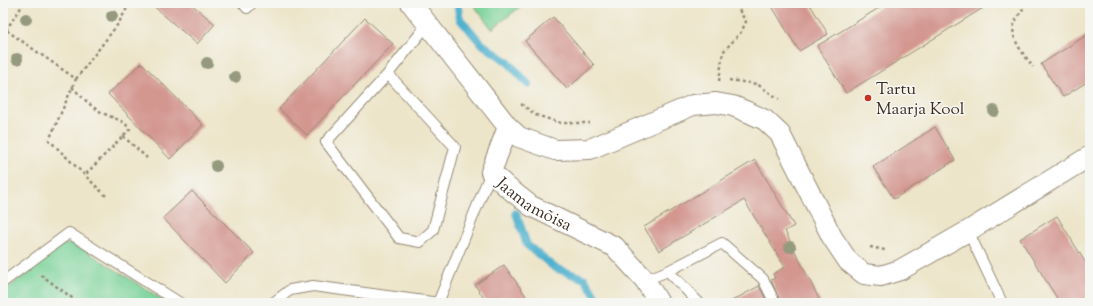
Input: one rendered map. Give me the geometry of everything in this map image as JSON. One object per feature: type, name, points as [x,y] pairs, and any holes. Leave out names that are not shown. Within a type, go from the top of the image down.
[{"type":"street","points":[[411,3],[508,127],[519,137],[555,150],[590,149],[693,105],[716,103],[733,106],[765,120],[780,134],[832,237],[848,260],[864,274],[881,276],[900,270],[968,231],[1090,156]]},
{"type":"street","name":"Jaamamõisa","points":[[508,127],[491,172],[531,206],[615,247],[645,280],[659,303]]},
{"type":"lane","points":[[243,3],[247,8],[252,3]]},
{"type":"lane","points":[[388,74],[455,147],[433,230],[420,242],[400,238],[326,142],[388,74],[427,25]]},
{"type":"lane","points":[[273,303],[290,290],[313,286],[439,303],[491,172]]},
{"type":"lane","points":[[968,231],[1002,303]]},
{"type":"lane","points":[[3,282],[69,233],[180,303]]},
{"type":"lane","points":[[645,280],[668,271],[722,243],[763,279],[775,303]]},
{"type":"lane","points":[[668,271],[699,303]]},
{"type":"path","points":[[3,34],[24,3]]},
{"type":"path","points":[[107,197],[49,140],[76,79],[118,24],[126,10],[127,3]]},
{"type":"path","points":[[716,103],[723,52],[741,32],[746,22],[735,3]]},
{"type":"path","points":[[1026,3],[1014,24],[1013,34],[1016,42],[1033,67]]},
{"type":"path","points":[[3,14],[6,30],[76,79]]},
{"type":"path","points":[[72,87],[92,107],[126,124],[130,129],[85,175]]},
{"type":"path","points":[[123,136],[147,158]]},
{"type":"path","points":[[26,265],[79,303]]},
{"type":"green space","points":[[472,3],[525,3],[492,29]]},
{"type":"green space","points":[[63,244],[75,244],[168,303],[3,303],[3,292]]},
{"type":"building","points":[[150,3],[190,3],[215,24],[197,44]]},
{"type":"building","points":[[770,3],[809,3],[828,34],[799,51]]},
{"type":"building","points":[[887,3],[991,3],[846,93],[817,46]]},
{"type":"building","points":[[553,17],[594,65],[567,89],[525,41]]},
{"type":"building","points":[[365,18],[393,44],[307,135],[279,109]]},
{"type":"building","points":[[1090,33],[1090,80],[1063,97],[1041,64]]},
{"type":"building","points":[[142,63],[203,125],[170,159],[108,94]]},
{"type":"building","points":[[935,127],[955,160],[894,199],[873,167]]},
{"type":"building","points":[[755,160],[794,226],[785,231],[821,303],[781,303],[771,280],[775,278],[773,274],[785,267],[744,200],[659,251],[644,227]]},
{"type":"building","points":[[192,191],[254,253],[225,283],[163,218]]},
{"type":"building","points":[[1057,216],[1090,270],[1090,303],[1060,303],[1020,239]]},
{"type":"building","points":[[504,265],[531,303],[487,303],[475,285]]},
{"type":"building","points":[[759,286],[768,303],[728,303]]},
{"type":"waterway","points":[[457,3],[460,19],[482,44],[508,62],[528,84]]},
{"type":"waterway","points":[[516,213],[527,245],[555,268],[585,279],[600,303]]},
{"type":"place","name":"Tartu Maarja Kool","points":[[868,98]]}]
